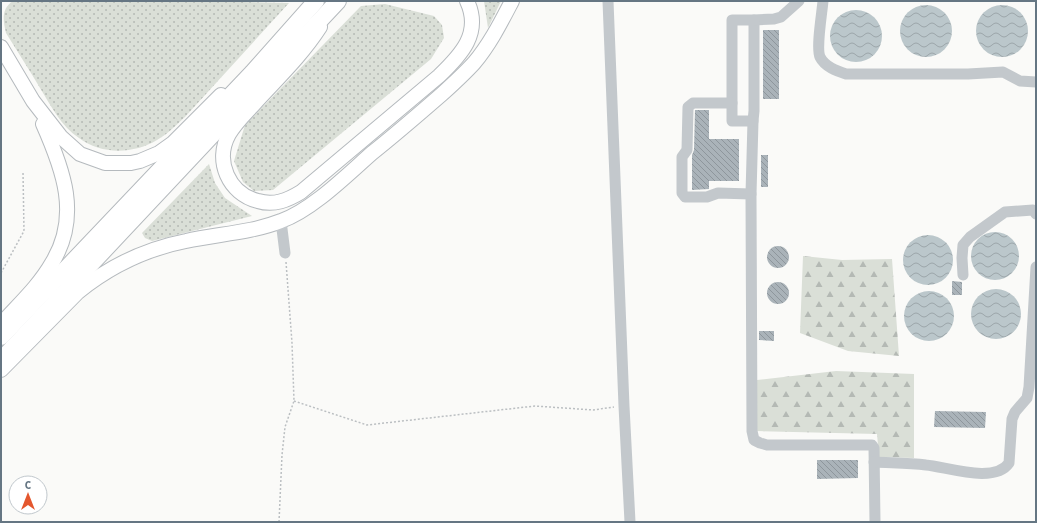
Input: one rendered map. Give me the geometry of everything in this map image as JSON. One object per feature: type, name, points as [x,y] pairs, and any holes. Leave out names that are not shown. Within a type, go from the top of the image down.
[{"type":"highway","points":[[1,337],[252,73],[316,1]]},
{"type":"highway","points":[[1,360],[334,5]]},
{"type":"main road","points":[[334,5],[310,44],[239,120],[228,135],[224,148],[223,164],[225,171],[230,183],[246,197],[270,203],[286,200],[297,195],[440,76],[460,56],[469,38],[472,17],[467,1]]},
{"type":"main road","points":[[1,370],[78,292],[92,280],[121,263],[144,252],[168,245],[281,221],[292,216],[315,201],[427,107],[463,74],[484,50],[512,1]]},
{"type":"main road","points":[[1,47],[33,101],[61,138],[80,154],[105,163],[131,163],[152,156],[166,148],[223,93],[252,73]]},
{"type":"main road","points":[[1,324],[52,264],[60,246],[66,225],[67,202],[62,173],[33,101]]},
{"type":"street","points":[[608,1],[630,522]]},
{"type":"street","points":[[753,121],[732,120],[732,20],[774,19],[781,17],[799,1]]},
{"type":"street","points":[[823,1],[818,48],[820,57],[832,69],[837,71],[846,74],[968,74],[1003,72],[1020,81],[1036,82]]},
{"type":"street","points":[[754,20],[754,111],[751,194],[752,432],[754,440],[767,445],[872,445],[874,448],[875,522]]},
{"type":"street","points":[[732,104],[693,103],[688,107],[687,150],[682,157],[682,193],[685,197],[707,197],[718,193],[751,194]]},
{"type":"street","points":[[963,275],[963,245],[970,237],[1005,212],[1033,210],[1036,214]]},
{"type":"street","points":[[281,221],[285,254]]},
{"type":"street","points":[[874,462],[928,465],[972,473],[1000,471],[1006,468],[1009,463],[1012,419],[1015,412],[1027,398],[1029,387],[1036,267]]},
{"type":"path","points":[[1,273],[24,231],[23,172]]},
{"type":"path","points":[[279,522],[282,455],[285,427],[294,401],[292,343],[285,254]]},
{"type":"path","points":[[294,401],[367,425],[535,406],[593,410],[624,406]]},
{"type":"green space","points":[[13,1],[192,1],[289,3],[185,117],[172,129],[161,138],[148,145],[118,151],[107,150],[88,144],[67,128],[57,115],[6,33],[4,15],[6,8]]},
{"type":"green space","points":[[484,1],[501,1],[488,28]]},
{"type":"green space","points":[[385,4],[434,16],[442,25],[444,38],[431,59],[273,190],[254,191],[243,182],[234,161],[245,125],[361,6]]},
{"type":"green space","points":[[209,164],[215,183],[225,198],[252,216],[152,241],[145,238],[142,233]]},
{"type":"green space","points":[[803,256],[842,260],[892,259],[899,356],[848,351],[800,333]]},
{"type":"green space","points":[[836,371],[914,374],[914,458],[879,457],[877,434],[757,431],[757,380]]},
{"type":"water","points":[[926,5],[936,7],[944,13],[950,21],[952,31],[950,41],[944,49],[936,55],[926,57],[916,55],[908,49],[902,41],[900,31],[902,21],[908,13],[916,7]]},
{"type":"water","points":[[1002,5],[1012,7],[1020,13],[1026,21],[1028,31],[1026,41],[1020,49],[1012,55],[1002,57],[992,55],[984,49],[978,41],[976,31],[978,21],[984,13],[992,7]]},
{"type":"water","points":[[856,10],[866,12],[874,18],[880,26],[882,36],[880,46],[874,54],[866,60],[856,62],[846,60],[838,54],[832,46],[830,36],[832,26],[838,18],[846,12]]},
{"type":"water","points":[[990,232],[1000,232],[1009,236],[1015,242],[1018,247],[1018,265],[1009,276],[1000,280],[990,280],[981,276],[975,270],[971,261],[971,251],[975,242],[981,236]]},
{"type":"water","points":[[928,235],[937,237],[948,246],[953,260],[951,269],[942,280],[928,285],[919,283],[908,274],[903,260],[905,251],[914,240]]},
{"type":"water","points":[[996,289],[1005,291],[1016,300],[1021,314],[1019,323],[1010,334],[996,339],[987,337],[976,328],[971,314],[973,305],[982,294]]},
{"type":"water","points":[[929,291],[938,293],[949,302],[954,316],[952,325],[943,336],[929,341],[920,339],[909,330],[904,316],[906,307],[915,296]]},
{"type":"building","points":[[763,30],[779,30],[779,99],[763,99]]},
{"type":"building","points":[[695,110],[709,110],[709,139],[739,139],[739,181],[709,181],[709,189],[692,190],[692,155],[694,150]]},
{"type":"building","points":[[761,155],[768,155],[768,187],[761,187]]},
{"type":"building","points":[[778,246],[782,247],[788,253],[788,261],[782,267],[778,268],[774,267],[768,261],[767,257],[768,253],[774,247]]},
{"type":"building","points":[[952,281],[962,282],[962,295],[952,295]]},
{"type":"building","points":[[778,282],[782,283],[788,289],[788,297],[782,303],[778,304],[774,303],[768,297],[767,293],[768,289],[774,283]]},
{"type":"building","points":[[759,331],[774,331],[774,341],[759,340]]},
{"type":"building","points":[[935,411],[986,412],[985,428],[934,427]]},
{"type":"building","points":[[817,460],[858,460],[858,478],[817,479]]}]
